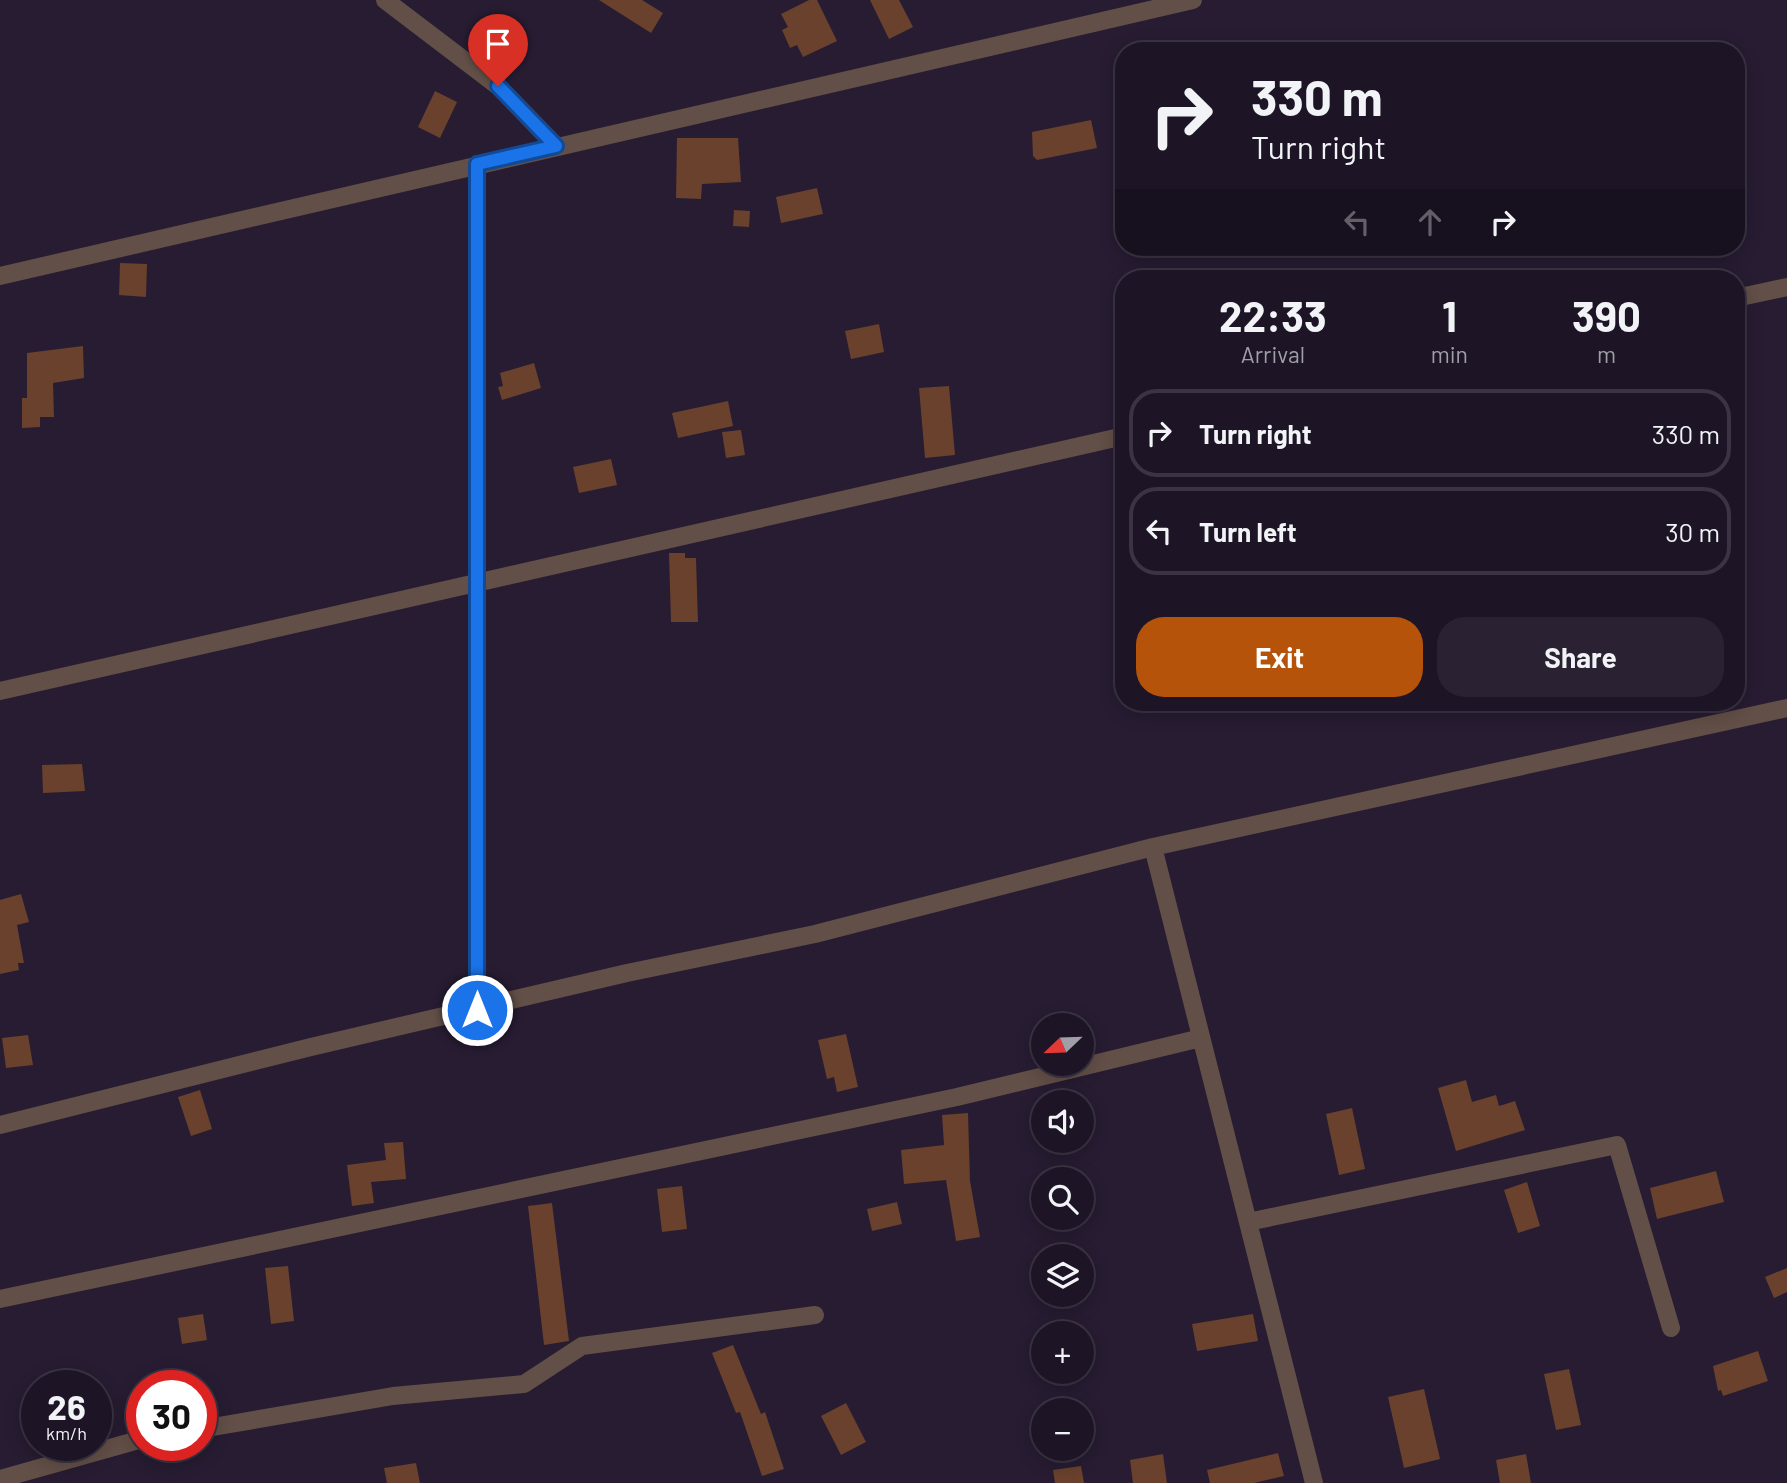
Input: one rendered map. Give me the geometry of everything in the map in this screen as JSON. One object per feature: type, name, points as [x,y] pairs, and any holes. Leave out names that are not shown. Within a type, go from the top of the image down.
[{"type":"street","points":[[385,0],[498,86],[556,146]]},
{"type":"street","points":[[0,276],[1193,0]]},
{"type":"street","points":[[477,164],[477,1010]]},
{"type":"street","points":[[1745,296],[1787,287]]},
{"type":"street","points":[[0,691],[1115,438]]},
{"type":"street","points":[[0,1125],[147,1086],[628,973],[815,934],[1153,847],[1787,708]]},
{"type":"street","points":[[1153,847],[1314,1483]]},
{"type":"street","points":[[0,1299],[957,1097],[1201,1038]]},
{"type":"street","points":[[1248,1222],[1617,1144],[1671,1328]]},
{"type":"street","points":[[217,1426],[393,1396],[524,1384],[582,1346],[815,1315]]},
{"type":"street","points":[[0,1479],[126,1444]]},
{"type":"building","points":[[599,0],[642,0],[663,13],[651,33]]},
{"type":"building","points":[[809,0],[817,0],[837,41],[803,57],[797,45],[790,48],[782,30],[788,27],[781,14]]},
{"type":"building","points":[[870,0],[899,0],[913,27],[889,39]]},
{"type":"building","points":[[435,91],[457,102],[440,138],[418,127]]},
{"type":"building","points":[[1091,120],[1097,148],[1037,160],[1033,156],[1032,132]]},
{"type":"building","points":[[677,138],[738,138],[741,182],[702,184],[701,199],[676,198]]},
{"type":"building","points":[[817,188],[823,214],[781,223],[776,197]]},
{"type":"building","points":[[734,210],[750,211],[749,227],[733,226]]},
{"type":"building","points":[[120,263],[147,264],[146,297],[119,295]]},
{"type":"building","points":[[879,324],[884,352],[851,359],[845,331]]},
{"type":"building","points":[[83,346],[84,378],[53,383],[54,417],[40,417],[40,427],[22,428],[22,398],[27,398],[27,353]]},
{"type":"building","points":[[534,363],[541,388],[502,400],[498,387],[503,386],[500,373]]},
{"type":"building","points":[[949,386],[955,455],[925,458],[919,388]]},
{"type":"building","points":[[728,401],[733,426],[678,438],[672,413]]},
{"type":"building","points":[[741,430],[745,455],[726,458],[722,432]]},
{"type":"building","points":[[611,459],[617,485],[579,493],[573,467]]},
{"type":"building","points":[[669,553],[685,553],[685,558],[696,558],[698,622],[671,622]]},
{"type":"building","points":[[82,764],[85,791],[43,793],[42,765]]},
{"type":"building","points":[[21,894],[29,922],[17,925],[24,963],[18,963],[19,970],[0,974],[0,900]]},
{"type":"building","points":[[846,1034],[858,1087],[837,1092],[834,1077],[827,1079],[818,1040]]},
{"type":"building","points":[[28,1035],[33,1065],[6,1068],[2,1038]]},
{"type":"building","points":[[1466,1080],[1472,1102],[1496,1095],[1499,1106],[1515,1101],[1525,1130],[1456,1151],[1438,1088]]},
{"type":"building","points":[[200,1090],[212,1129],[191,1136],[178,1097]]},
{"type":"building","points":[[1352,1108],[1365,1169],[1339,1175],[1326,1114]]},
{"type":"building","points":[[968,1113],[970,1181],[980,1237],[956,1241],[946,1180],[904,1184],[901,1150],[944,1145],[942,1115]]},
{"type":"building","points":[[403,1142],[406,1179],[371,1182],[374,1203],[352,1206],[347,1165],[386,1160],[384,1143]]},
{"type":"building","points":[[1716,1171],[1724,1202],[1657,1219],[1650,1188]]},
{"type":"building","points":[[1527,1182],[1540,1226],[1518,1233],[1504,1190]]},
{"type":"building","points":[[682,1186],[687,1229],[662,1232],[657,1189]]},
{"type":"building","points":[[897,1202],[902,1224],[872,1231],[867,1209]]},
{"type":"building","points":[[552,1203],[569,1341],[544,1345],[528,1206]]},
{"type":"building","points":[[288,1266],[294,1321],[271,1324],[265,1268]]},
{"type":"building","points":[[1787,1268],[1787,1292],[1774,1298],[1765,1277]]},
{"type":"building","points":[[203,1314],[207,1340],[182,1344],[178,1318]]},
{"type":"building","points":[[1253,1314],[1258,1341],[1197,1351],[1192,1324]]},
{"type":"building","points":[[733,1345],[761,1414],[765,1412],[784,1469],[762,1476],[740,1412],[736,1413],[712,1353]]},
{"type":"building","points":[[1758,1351],[1768,1381],[1723,1396],[1721,1390],[1718,1391],[1713,1366]]},
{"type":"building","points":[[1569,1369],[1581,1425],[1556,1430],[1544,1374]]},
{"type":"building","points":[[1424,1389],[1440,1459],[1404,1468],[1388,1397]]},
{"type":"building","points":[[846,1403],[866,1442],[841,1455],[821,1416]]},
{"type":"building","points":[[1278,1453],[1284,1476],[1254,1483],[1210,1483],[1207,1470]]},
{"type":"building","points":[[1163,1454],[1167,1483],[1133,1483],[1130,1460]]},
{"type":"building","points":[[1526,1454],[1531,1483],[1500,1483],[1496,1460]]},
{"type":"building","points":[[416,1463],[420,1483],[387,1483],[384,1468]]},
{"type":"building","points":[[1081,1466],[1084,1483],[1055,1483],[1053,1470]]},
{"type":"route","points":[[477,1010],[477,164],[556,146],[498,86]]}]
